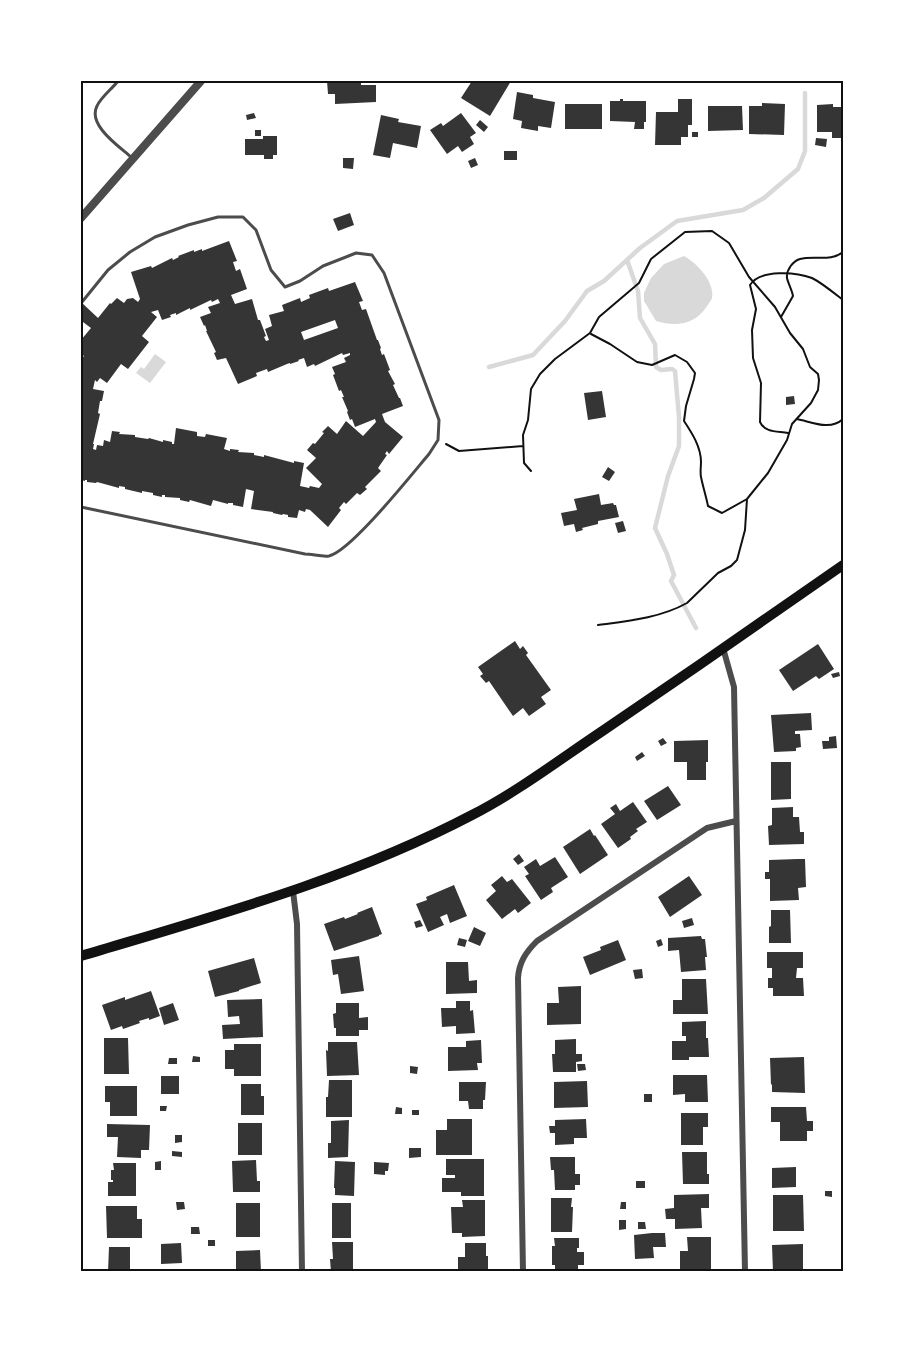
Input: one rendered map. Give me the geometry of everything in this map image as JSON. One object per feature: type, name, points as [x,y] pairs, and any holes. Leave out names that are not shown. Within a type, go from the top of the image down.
[{"type":"main road","points":[[81,956],[293,891],[414,844],[474,814],[534,777],[843,565]]},
{"type":"street","points":[[81,218],[201,81]]},
{"type":"street","points":[[723,648],[734,687],[745,1272]]},
{"type":"street","points":[[523,1272],[518,978],[522,960],[528,949],[537,941],[707,828],[736,821]]},
{"type":"street","points":[[293,891],[297,924],[302,1272]]},
{"type":"lane","points":[[118,81],[96,107],[95,117],[103,132],[133,159]]},
{"type":"lane","points":[[81,507],[328,556],[345,547],[363,529],[429,454],[438,440],[439,420],[384,273],[372,255],[356,253],[323,266],[300,281],[285,287],[271,270],[256,230],[243,217],[218,217],[155,237],[130,252],[108,270],[82,303]]},
{"type":"path","points":[[531,471],[524,463],[523,435],[528,420],[531,389],[540,374],[555,358],[590,333],[599,317],[639,283],[651,259],[685,232],[712,231],[729,243],[753,281],[775,307],[790,333],[803,349],[810,366],[818,374],[818,390],[792,424],[787,440],[768,473],[747,499],[722,513],[708,506],[700,474],[699,450],[693,434],[684,421],[694,379],[694,373],[687,362],[675,355],[652,365],[637,362],[590,333]]},
{"type":"path","points":[[781,317],[793,296],[787,276],[789,267],[799,259],[828,257],[843,252]]},
{"type":"path","points":[[789,433],[765,429],[760,422],[761,384],[753,358],[752,330],[756,309],[750,285],[753,281],[766,275],[788,273],[812,279],[843,300]]},
{"type":"path","points":[[797,419],[823,426],[839,423],[843,418]]},
{"type":"path","points":[[438,440],[459,451],[523,446]]},
{"type":"path","points":[[598,625],[644,619],[687,603],[718,573],[731,566],[737,560],[745,530],[747,499]]},
{"type":"shaded area","points":[[684,256],[699,268],[708,280],[712,299],[691,321],[671,324],[656,321],[644,301],[644,293],[651,278],[664,264]]},
{"type":"shaded area","points":[[155,354],[166,362],[150,383],[136,373],[141,367],[144,369]]},
{"type":"building","points":[[327,81],[361,81],[361,85],[376,85],[376,102],[335,104],[335,94],[328,94]]},
{"type":"building","points":[[472,81],[511,81],[490,116],[461,98]]},
{"type":"building","points":[[517,92],[555,102],[551,128],[538,126],[538,131],[521,128],[522,121],[513,119]]},
{"type":"building","points":[[620,99],[646,101],[644,129],[634,129],[635,122],[610,121],[610,101],[620,101]]},
{"type":"building","points":[[678,99],[692,99],[692,125],[688,125],[688,137],[681,137],[681,145],[655,145],[656,112],[678,112]]},
{"type":"building","points":[[762,103],[785,104],[784,135],[749,134],[749,106],[762,106]]},
{"type":"building","points":[[565,104],[602,104],[602,129],[565,129]]},
{"type":"building","points":[[833,104],[833,107],[843,107],[841,138],[832,138],[832,132],[817,132],[817,105]]},
{"type":"building","points":[[708,106],[742,106],[743,130],[708,131]]},
{"type":"building","points":[[254,113],[256,118],[247,120],[246,115]]},
{"type":"building","points":[[461,113],[476,133],[470,137],[474,144],[462,152],[458,146],[447,154],[430,130],[441,123],[443,126]]},
{"type":"building","points":[[381,115],[399,119],[398,122],[421,126],[417,148],[393,143],[390,158],[373,155]]},
{"type":"building","points":[[480,120],[488,127],[484,132],[476,125]]},
{"type":"building","points":[[255,130],[261,130],[261,136],[255,136]]},
{"type":"building","points":[[692,132],[698,132],[698,137],[692,137]]},
{"type":"building","points":[[263,136],[277,136],[277,155],[273,155],[273,159],[264,159],[264,155],[245,155],[245,139],[263,139]]},
{"type":"building","points":[[816,138],[827,139],[826,147],[815,145]]},
{"type":"building","points":[[504,151],[517,151],[517,160],[504,160]]},
{"type":"building","points":[[343,158],[354,158],[353,169],[343,168]]},
{"type":"building","points":[[475,158],[478,165],[471,168],[468,161]]},
{"type":"building","points":[[350,213],[354,225],[338,231],[333,219]]},
{"type":"building","points":[[229,241],[237,261],[233,262],[236,271],[240,269],[247,289],[231,295],[235,304],[252,299],[266,341],[269,340],[265,329],[272,326],[269,315],[284,311],[282,305],[300,298],[301,302],[310,298],[309,295],[355,282],[363,301],[359,302],[362,310],[366,309],[382,355],[384,354],[390,370],[388,371],[395,384],[393,385],[403,406],[382,414],[385,422],[403,437],[389,454],[387,451],[385,454],[387,455],[378,468],[381,471],[365,487],[367,489],[360,495],[357,493],[346,504],[344,502],[328,527],[306,509],[305,512],[299,510],[297,518],[251,509],[254,491],[246,489],[243,507],[213,500],[211,506],[81,480],[81,359],[84,356],[81,354],[81,340],[91,328],[83,322],[81,324],[81,302],[98,318],[117,298],[124,303],[127,299],[133,298],[138,302],[140,299],[131,272],[151,266],[152,268],[194,250],[194,252],[202,249],[202,251]],"holes":[[[218,299],[220,303],[208,307],[211,313],[200,317],[216,352],[214,353],[217,360],[226,358],[238,384],[257,376],[256,373],[267,369],[268,372],[304,358],[307,367],[314,364],[315,366],[342,353],[343,355],[350,353],[344,358],[346,362],[332,367],[339,391],[341,390],[350,420],[352,419],[355,427],[375,419],[376,422],[363,436],[346,421],[337,434],[328,426],[322,432],[324,433],[315,444],[313,443],[307,450],[316,458],[306,468],[322,484],[319,488],[300,486],[304,463],[238,452],[239,450],[230,449],[230,451],[224,449],[227,438],[206,434],[205,437],[197,436],[197,432],[176,428],[174,444],[112,431],[110,442],[104,440],[103,446],[97,445],[96,450],[93,449],[100,414],[98,413],[100,401],[102,401],[104,391],[93,389],[95,380],[97,382],[100,378],[107,383],[121,364],[128,369],[149,342],[142,336],[157,317],[151,312],[158,310],[162,320],[171,317],[170,315],[176,313],[176,315]],[[335,320],[338,328],[304,340],[301,332]]]},
{"type":"building","points":[[602,391],[606,417],[588,420],[584,393]]},
{"type":"building","points":[[794,396],[795,404],[786,405],[786,397]]},
{"type":"building","points":[[608,467],[615,472],[609,481],[602,477]]},
{"type":"building","points":[[599,494],[601,505],[613,503],[616,505],[619,517],[598,521],[598,524],[576,532],[574,524],[564,526],[561,513],[577,510],[574,499]]},
{"type":"building","points":[[623,521],[626,531],[618,533],[615,523]]},
{"type":"building","points":[[515,641],[520,649],[523,646],[528,653],[526,655],[551,690],[541,697],[546,704],[529,716],[523,708],[513,716],[489,681],[486,683],[480,676],[483,674],[478,667]]},
{"type":"building","points":[[818,644],[834,669],[819,679],[816,676],[793,691],[779,670]]},
{"type":"building","points":[[839,672],[840,676],[833,678],[831,674]]},
{"type":"building","points":[[811,713],[812,730],[795,731],[795,734],[800,734],[801,747],[796,748],[796,751],[774,752],[771,715]]},
{"type":"building","points":[[836,736],[837,748],[823,749],[822,741],[829,741],[829,737]]},
{"type":"building","points":[[663,738],[667,743],[661,746],[658,741]]},
{"type":"building","points":[[708,740],[706,780],[687,780],[687,762],[674,762],[674,741]]},
{"type":"building","points":[[642,752],[645,756],[637,761],[635,757]]},
{"type":"building","points":[[771,762],[791,762],[791,799],[771,800]]},
{"type":"building","points":[[668,786],[681,805],[657,820],[644,801]]},
{"type":"building","points":[[633,802],[647,822],[636,829],[638,831],[630,837],[631,839],[618,848],[601,824],[615,814],[610,808],[616,804],[620,811]]},
{"type":"building","points":[[793,807],[793,817],[799,817],[800,832],[804,832],[804,844],[769,845],[768,826],[772,825],[772,808]]},
{"type":"building","points":[[590,829],[608,855],[580,874],[563,847]]},
{"type":"building","points":[[519,854],[524,861],[518,865],[513,859]]},
{"type":"building","points":[[555,857],[568,877],[551,888],[553,892],[541,900],[525,876],[529,874],[524,867],[536,859],[540,866]]},
{"type":"building","points":[[805,859],[806,887],[798,888],[799,900],[770,901],[770,879],[765,879],[765,872],[769,872],[769,860]]},
{"type":"building","points":[[502,876],[507,882],[512,879],[531,903],[518,913],[515,909],[502,919],[486,900],[496,891],[491,885]]},
{"type":"building","points":[[689,876],[702,895],[670,917],[658,897]]},
{"type":"building","points":[[454,885],[467,916],[450,923],[447,914],[440,917],[444,925],[428,932],[416,904]]},
{"type":"building","points":[[372,907],[382,934],[334,951],[324,924],[344,917],[345,919]]},
{"type":"building","points":[[771,910],[790,910],[791,943],[769,943]]},
{"type":"building","points":[[692,918],[694,925],[684,928],[682,921]]},
{"type":"building","points":[[420,920],[423,926],[416,928],[414,922]]},
{"type":"building","points":[[474,927],[486,933],[480,946],[468,941]]},
{"type":"building","points":[[701,936],[705,939],[706,970],[681,972],[679,950],[668,951],[668,938]]},
{"type":"building","points":[[459,938],[467,940],[465,947],[457,945]]},
{"type":"building","points":[[661,939],[663,945],[658,947],[656,941]]},
{"type":"building","points":[[618,940],[626,960],[590,975],[583,957]]},
{"type":"building","points":[[767,952],[803,952],[803,968],[797,968],[796,978],[803,978],[804,996],[773,996],[773,988],[768,988],[768,978],[772,978],[772,968],[767,968]]},
{"type":"building","points":[[359,956],[364,991],[341,994],[338,974],[333,975],[331,960]]},
{"type":"building","points":[[254,958],[261,983],[215,997],[208,971]]},
{"type":"building","points":[[446,962],[468,962],[469,981],[477,980],[477,993],[446,994]]},
{"type":"building","points":[[642,969],[643,978],[635,979],[633,970]]},
{"type":"building","points":[[682,979],[706,979],[708,1014],[673,1014],[673,1000],[682,1000]]},
{"type":"building","points":[[581,986],[581,1024],[547,1025],[547,1003],[559,1003],[558,987]]},
{"type":"building","points":[[151,991],[160,1016],[139,1021],[140,1023],[123,1029],[122,1026],[111,1030],[102,1005]]},
{"type":"building","points":[[262,999],[263,1037],[223,1039],[222,1025],[240,1024],[239,1016],[228,1017],[227,1000]]},
{"type":"building","points":[[456,1001],[470,1001],[475,1033],[456,1034],[456,1026],[442,1027],[441,1008],[456,1008]]},
{"type":"building","points":[[173,1003],[179,1020],[164,1025],[159,1008]]},
{"type":"building","points":[[336,1003],[359,1003],[359,1018],[368,1017],[368,1030],[359,1030],[359,1036],[336,1036],[333,1014],[336,1013]]},
{"type":"building","points":[[706,1021],[709,1057],[672,1060],[672,1041],[686,1041],[686,1036],[682,1036],[682,1022]]},
{"type":"building","points":[[104,1038],[128,1038],[129,1074],[104,1074]]},
{"type":"building","points":[[576,1039],[576,1054],[582,1054],[582,1061],[576,1062],[576,1072],[553,1072],[552,1054],[555,1054],[555,1040]]},
{"type":"building","points":[[481,1040],[482,1063],[477,1063],[478,1070],[448,1071],[448,1047],[466,1047],[466,1041]]},
{"type":"building","points":[[328,1042],[357,1042],[359,1075],[327,1076]]},
{"type":"building","points":[[234,1044],[261,1044],[261,1076],[234,1076],[234,1069],[225,1069],[225,1050],[234,1050]]},
{"type":"building","points":[[193,1056],[200,1057],[200,1062],[192,1062]]},
{"type":"building","points":[[804,1057],[805,1093],[772,1092],[770,1058]]},
{"type":"building","points":[[169,1058],[177,1058],[177,1064],[168,1064]]},
{"type":"building","points":[[577,1064],[585,1064],[586,1070],[578,1071]]},
{"type":"building","points":[[410,1066],[418,1067],[417,1074],[410,1073]]},
{"type":"building","points":[[673,1075],[707,1075],[708,1102],[685,1102],[685,1094],[673,1095]]},
{"type":"building","points":[[161,1076],[179,1076],[179,1094],[161,1094]]},
{"type":"building","points":[[329,1080],[352,1080],[352,1117],[326,1117]]},
{"type":"building","points":[[587,1081],[588,1107],[554,1108],[554,1082]]},
{"type":"building","points":[[459,1082],[486,1082],[483,1109],[469,1109],[468,1101],[459,1101]]},
{"type":"building","points":[[241,1084],[261,1084],[261,1096],[264,1096],[264,1115],[241,1115]]},
{"type":"building","points":[[105,1086],[137,1086],[137,1116],[110,1116],[110,1102],[105,1102]]},
{"type":"building","points":[[644,1094],[652,1094],[652,1102],[644,1102]]},
{"type":"building","points":[[160,1106],[167,1106],[166,1111],[160,1111]]},
{"type":"building","points":[[396,1107],[402,1108],[402,1114],[395,1114]]},
{"type":"building","points":[[771,1107],[806,1107],[807,1121],[813,1121],[813,1131],[807,1131],[807,1141],[780,1141],[780,1122],[771,1122]]},
{"type":"building","points":[[412,1110],[419,1110],[419,1115],[412,1115]]},
{"type":"building","points":[[681,1113],[708,1113],[708,1127],[703,1127],[703,1145],[681,1145]]},
{"type":"building","points":[[447,1119],[472,1119],[472,1155],[436,1155],[436,1130],[447,1130]]},
{"type":"building","points":[[586,1119],[587,1138],[574,1138],[574,1144],[555,1145],[555,1133],[550,1133],[549,1126],[555,1126],[555,1120]]},
{"type":"building","points":[[349,1120],[348,1157],[328,1158],[331,1121]]},
{"type":"building","points":[[238,1123],[262,1123],[262,1155],[238,1155]]},
{"type":"building","points":[[107,1124],[150,1125],[149,1150],[141,1150],[141,1158],[117,1157],[118,1137],[107,1137]]},
{"type":"building","points":[[175,1135],[182,1135],[182,1142],[175,1143]]},
{"type":"building","points":[[409,1148],[421,1148],[421,1157],[409,1158]]},
{"type":"building","points":[[172,1151],[182,1152],[182,1157],[172,1156]]},
{"type":"building","points":[[682,1152],[707,1152],[709,1184],[683,1184]]},
{"type":"building","points":[[550,1157],[575,1157],[575,1174],[580,1174],[580,1185],[575,1185],[575,1190],[555,1190],[554,1170],[551,1170]]},
{"type":"building","points":[[446,1159],[484,1159],[484,1196],[461,1196],[461,1192],[442,1192],[442,1178],[455,1178],[455,1175],[446,1175]]},
{"type":"building","points":[[256,1160],[260,1192],[233,1192],[232,1161]]},
{"type":"building","points":[[161,1161],[161,1170],[155,1170],[155,1162]]},
{"type":"building","points":[[335,1161],[355,1162],[354,1196],[335,1195]]},
{"type":"building","points":[[374,1162],[389,1163],[385,1175],[374,1174]]},
{"type":"building","points":[[113,1163],[136,1163],[136,1196],[108,1196],[108,1182],[113,1182],[111,1170],[114,1170]]},
{"type":"building","points":[[796,1167],[796,1187],[772,1188],[772,1168]]},
{"type":"building","points":[[636,1181],[645,1181],[645,1188],[636,1188]]},
{"type":"building","points":[[825,1191],[832,1191],[832,1197],[825,1196]]},
{"type":"building","points":[[709,1194],[709,1208],[701,1208],[702,1228],[675,1229],[675,1219],[666,1219],[665,1209],[674,1208],[674,1195]]},
{"type":"building","points":[[773,1195],[803,1195],[804,1231],[773,1231]]},
{"type":"building","points":[[551,1198],[572,1198],[572,1232],[551,1232]]},
{"type":"building","points":[[462,1200],[485,1200],[485,1236],[462,1237],[462,1233],[452,1233],[451,1207],[463,1207]]},
{"type":"building","points":[[176,1202],[184,1202],[185,1209],[177,1210]]},
{"type":"building","points":[[621,1202],[626,1202],[626,1209],[620,1209]]},
{"type":"building","points":[[236,1203],[260,1203],[260,1237],[236,1237]]},
{"type":"building","points":[[332,1203],[351,1203],[351,1238],[332,1238]]},
{"type":"building","points":[[106,1206],[137,1206],[137,1219],[142,1219],[142,1238],[107,1238]]},
{"type":"building","points":[[619,1220],[626,1220],[626,1229],[619,1230]]},
{"type":"building","points":[[638,1222],[645,1222],[646,1229],[638,1229]]},
{"type":"building","points":[[191,1227],[199,1227],[200,1234],[191,1234]]},
{"type":"building","points":[[665,1233],[666,1247],[653,1247],[654,1258],[635,1259],[634,1235]]},
{"type":"building","points":[[687,1237],[711,1237],[711,1271],[680,1272],[680,1251],[688,1251]]},
{"type":"building","points":[[554,1238],[579,1238],[577,1252],[584,1252],[584,1265],[578,1265],[578,1272],[555,1272],[555,1265],[552,1265]]},
{"type":"building","points":[[208,1240],[215,1240],[215,1246],[208,1246]]},
{"type":"building","points":[[332,1242],[353,1242],[353,1272],[331,1272]]},
{"type":"building","points":[[181,1243],[182,1263],[161,1264],[161,1244]]},
{"type":"building","points":[[465,1243],[486,1243],[488,1272],[465,1272],[465,1269],[458,1269],[458,1257],[465,1257]]},
{"type":"building","points":[[803,1244],[803,1272],[773,1272],[772,1245]]},
{"type":"building","points":[[109,1247],[130,1247],[130,1272],[108,1272]]},
{"type":"building","points":[[260,1250],[261,1272],[236,1272],[236,1251]]},
{"type":"waterway","points":[[489,367],[533,355],[565,321],[587,291],[604,281],[640,248],[677,221],[743,210],[764,198],[798,169],[805,151],[805,93]]},
{"type":"waterway","points":[[627,260],[638,291],[640,318],[655,344],[656,367],[661,370],[675,371],[679,446],[668,476],[655,528],[674,575],[671,581],[696,628]]}]
